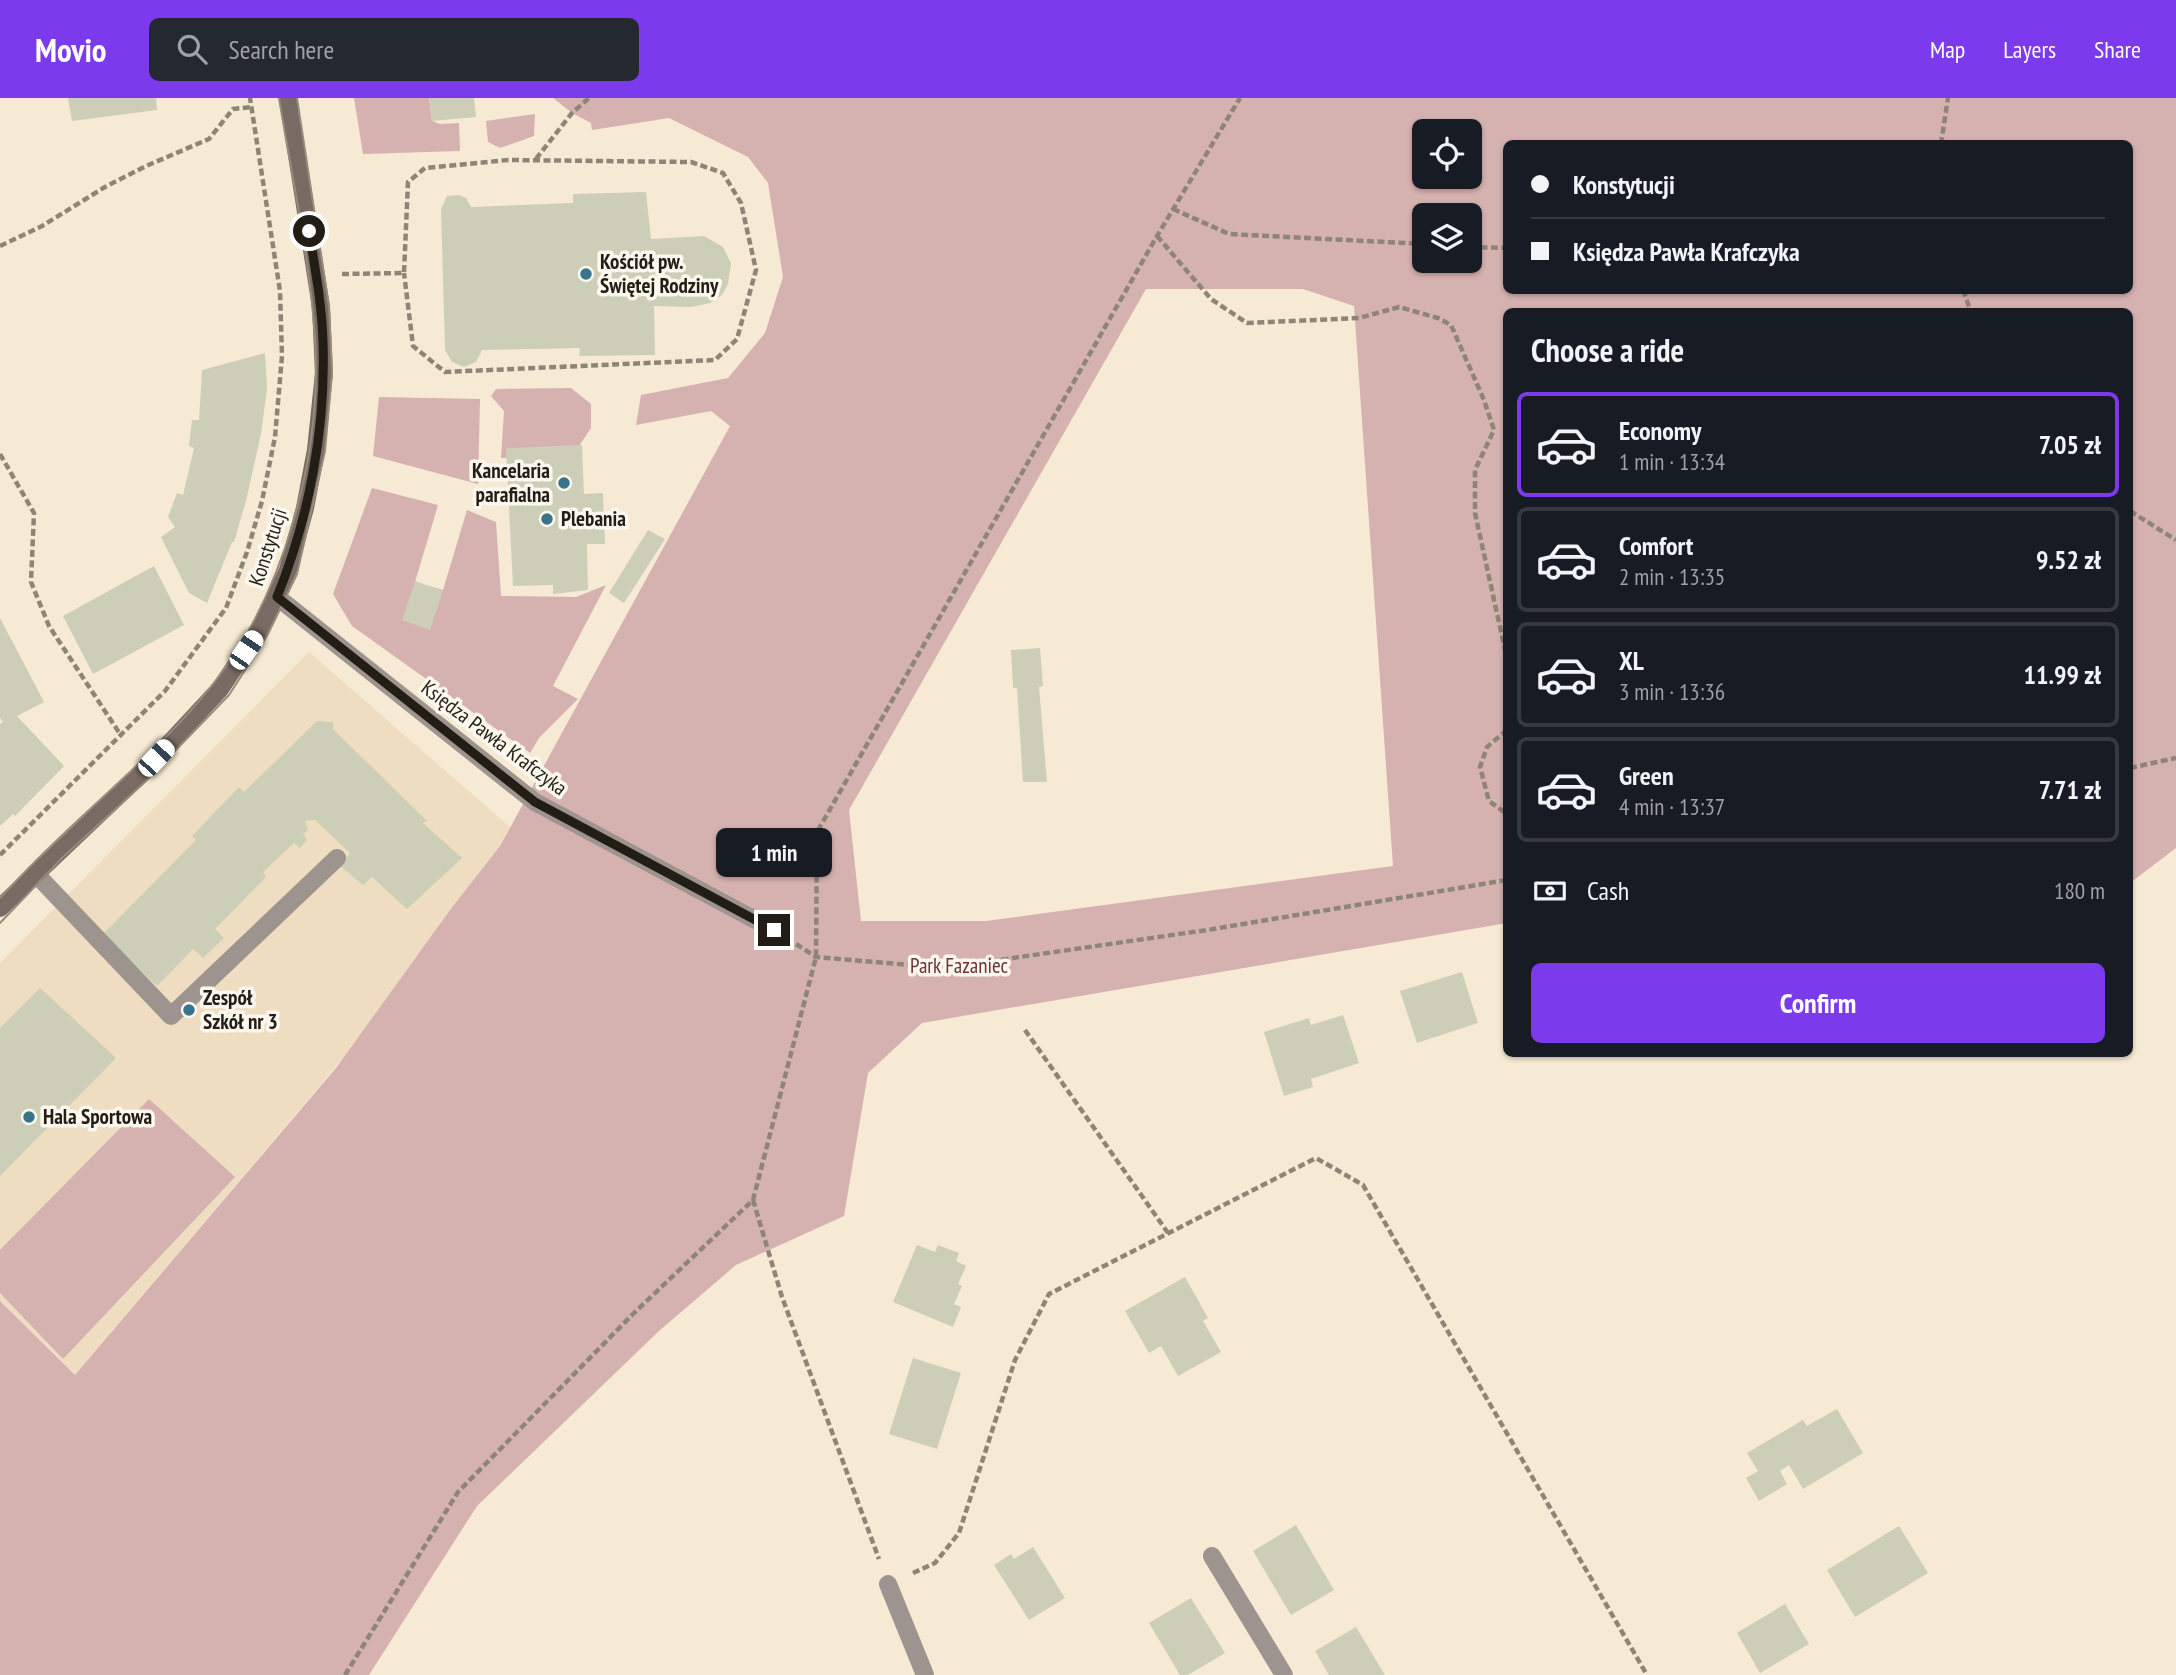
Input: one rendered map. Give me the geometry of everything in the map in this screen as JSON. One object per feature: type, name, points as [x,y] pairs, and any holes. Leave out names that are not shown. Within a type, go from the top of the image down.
[{"type":"street","name":"Konstytucji","points":[[0,908],[140,775],[220,689],[259,631],[288,570],[305,508],[320,425],[324,373],[316,275],[288,98]]},
{"type":"lane","name":"Księdza Pawła Krafczyka","points":[[277,597],[535,802],[774,930]]},
{"type":"lane","points":[[35,873],[171,1016],[337,858]]},
{"type":"lane","points":[[1212,1556],[1284,1675]]},
{"type":"lane","points":[[888,1584],[925,1675]]},
{"type":"path","points":[[0,855],[164,691],[226,608],[247,552],[262,501],[275,438],[282,356],[280,291],[250,98]]},
{"type":"path","points":[[535,160],[572,113],[589,98]]},
{"type":"path","points":[[1240,98],[1157,236],[817,832],[816,957],[753,1200],[782,1297],[888,1584],[934,1563],[959,1532],[1015,1360],[1049,1294],[1316,1158],[1363,1185],[1647,1675]]},
{"type":"path","points":[[1942,140],[1948,98]]},
{"type":"path","points":[[0,246],[42,226],[105,187],[209,138],[233,109],[252,107]]},
{"type":"path","points":[[508,160],[691,162],[723,173],[741,203],[757,270],[737,339],[715,360],[445,372],[413,346],[404,273],[408,182],[425,168],[508,160]]},
{"type":"path","points":[[1173,209],[1228,234],[1412,243]]},
{"type":"path","points":[[1157,236],[1211,299],[1247,323],[1359,318],[1399,307],[1438,318],[1451,325],[1484,400],[1494,430],[1475,470],[1475,513],[1503,641]]},
{"type":"path","points":[[1482,247],[1503,248]]},
{"type":"path","points":[[316,275],[404,273]]},
{"type":"path","points":[[0,454],[34,513],[31,582],[49,626],[120,734]]},
{"type":"path","points":[[2133,513],[2176,540]]},
{"type":"path","points":[[1503,733],[1487,747],[1480,767],[1489,801],[1503,811]]},
{"type":"path","points":[[2133,767],[2176,758]]},
{"type":"path","points":[[816,957],[910,965],[985,962],[1221,928],[1503,881]]},
{"type":"path","points":[[1025,1030],[1168,1233]]},
{"type":"path","points":[[345,1675],[458,1492],[635,1312],[753,1200]]},
{"type":"shaded area","name":"Zespół Szkół nr 3","points":[[309,652],[510,827],[500,846],[450,910],[344,1057],[75,1375],[0,1301],[0,963]]},
{"type":"green space","points":[[354,98],[429,98],[432,121],[440,124],[459,123],[460,151],[363,154]]},
{"type":"green space","name":"Park Fazaniec","points":[[553,98],[2176,98],[2176,848],[2133,881],[2133,308],[1503,308],[1503,924],[922,1023],[868,1073],[844,1216],[736,1265],[659,1331],[477,1506],[369,1675],[0,1675],[0,1301],[75,1375],[336,1068],[450,910],[500,846],[730,426],[711,411],[636,425],[641,395],[728,378],[765,333],[783,277],[768,183],[748,157],[669,118],[592,130],[591,123]],"holes":[[[1146,289],[1303,289],[1354,306],[1393,866],[986,921],[861,921],[849,810]]]},
{"type":"green space","points":[[535,114],[534,136],[500,148],[488,142],[486,121]]},
{"type":"green space","points":[[571,388],[591,404],[591,428],[573,455],[501,458],[504,411],[491,396],[496,389]]},
{"type":"green space","points":[[379,397],[480,399],[478,484],[373,456]]},
{"type":"green space","points":[[372,488],[438,505],[415,582],[443,590],[467,510],[496,522],[501,596],[576,597],[606,585],[553,686],[578,699],[539,738],[530,753],[352,626],[333,594]]},
{"type":"green space","points":[[149,1099],[235,1177],[63,1359],[0,1293],[0,1250]]},
{"type":"building","points":[[68,98],[156,98],[157,110],[72,121]]},
{"type":"building","points":[[429,98],[474,98],[476,117],[432,121]]},
{"type":"building","name":"Kościół pw. Świętej Rodziny","points":[[646,192],[651,239],[704,236],[723,247],[731,263],[728,284],[722,295],[710,303],[691,307],[654,306],[655,355],[579,356],[580,348],[482,350],[476,362],[464,367],[452,362],[445,350],[441,209],[447,196],[459,195],[466,198],[471,207],[573,203],[573,194]]},
{"type":"building","points":[[265,353],[267,389],[261,434],[246,501],[234,542],[207,603],[189,593],[161,537],[175,527],[168,517],[177,493],[183,495],[194,448],[189,446],[192,420],[199,420],[202,370]]},
{"type":"building","name":"Plebania","points":[[582,445],[584,494],[603,493],[605,544],[587,544],[588,590],[553,594],[553,585],[513,586],[506,448]]},
{"type":"building","points":[[648,530],[665,539],[624,603],[609,593]]},
{"type":"building","points":[[154,566],[184,625],[93,674],[63,616]]},
{"type":"building","points":[[415,581],[443,591],[430,630],[402,620]]},
{"type":"building","points":[[0,618],[44,702],[17,716],[64,766],[15,816],[13,814],[0,826],[0,724],[3,722],[0,718]]},
{"type":"building","points":[[1040,648],[1043,686],[1039,687],[1047,782],[1023,782],[1017,688],[1013,688],[1011,650]]},
{"type":"building","points":[[317,721],[333,722],[333,729],[427,821],[423,823],[462,858],[407,909],[372,877],[363,885],[340,866],[350,853],[315,820],[305,821],[308,830],[303,834],[307,840],[300,848],[294,843],[263,872],[266,877],[215,929],[224,938],[203,958],[193,949],[157,986],[102,935],[196,840],[192,836],[239,787],[244,792]]},
{"type":"building","points":[[1462,972],[1478,1023],[1417,1043],[1400,991]]},
{"type":"building","name":"Hala Sportowa","points":[[40,988],[116,1058],[0,1176],[0,1028]]},
{"type":"building","points":[[1343,1015],[1359,1063],[1311,1079],[1313,1087],[1284,1096],[1264,1032],[1309,1018],[1311,1025]]},
{"type":"building","points":[[917,1245],[935,1252],[938,1245],[959,1253],[956,1261],[966,1266],[958,1284],[962,1286],[954,1304],[961,1307],[953,1327],[893,1302]]},
{"type":"building","points":[[1185,1277],[1208,1318],[1203,1321],[1221,1352],[1178,1376],[1161,1346],[1149,1353],[1125,1311]]},
{"type":"building","points":[[913,1358],[961,1373],[937,1449],[889,1434]]},
{"type":"building","points":[[1837,1409],[1863,1453],[1803,1489],[1789,1465],[1780,1471],[1787,1484],[1759,1501],[1746,1478],[1758,1471],[1747,1453],[1803,1420],[1807,1426]]},
{"type":"building","points":[[1296,1525],[1334,1590],[1291,1615],[1253,1551]]},
{"type":"building","points":[[1899,1526],[1928,1573],[1855,1617],[1827,1570]]},
{"type":"building","points":[[1033,1547],[1065,1598],[1029,1620],[994,1565],[1011,1554],[1014,1559]]},
{"type":"building","points":[[1191,1598],[1225,1653],[1188,1675],[1180,1675],[1149,1623]]},
{"type":"building","points":[[1785,1604],[1809,1644],[1760,1673],[1737,1633]]},
{"type":"building","points":[[1356,1627],[1385,1675],[1329,1675],[1315,1651]]},
{"type":"tram line","points":[[0,898],[195,706],[238,648],[279,565],[305,475],[316,383],[309,278],[279,98]]},
{"type":"tram line","points":[[0,923],[63,857],[145,782],[229,695],[267,636],[297,574],[325,451],[332,373],[329,307],[297,98]]},
{"type":"place","name":"Kościół pw. Świętej Rodziny","points":[[586,274]]},
{"type":"place","name":"Kancelaria parafialna","points":[[564,483]]},
{"type":"place","name":"Plebania","points":[[547,519]]},
{"type":"place","name":"Zespół Szkół nr 3","points":[[189,1010]]},
{"type":"place","name":"Hala Sportowa","points":[[29,1117]]},
{"type":"route","points":[[309,231],[322,324],[322,401],[305,508],[288,570],[277,597],[535,802],[774,930]]}]
